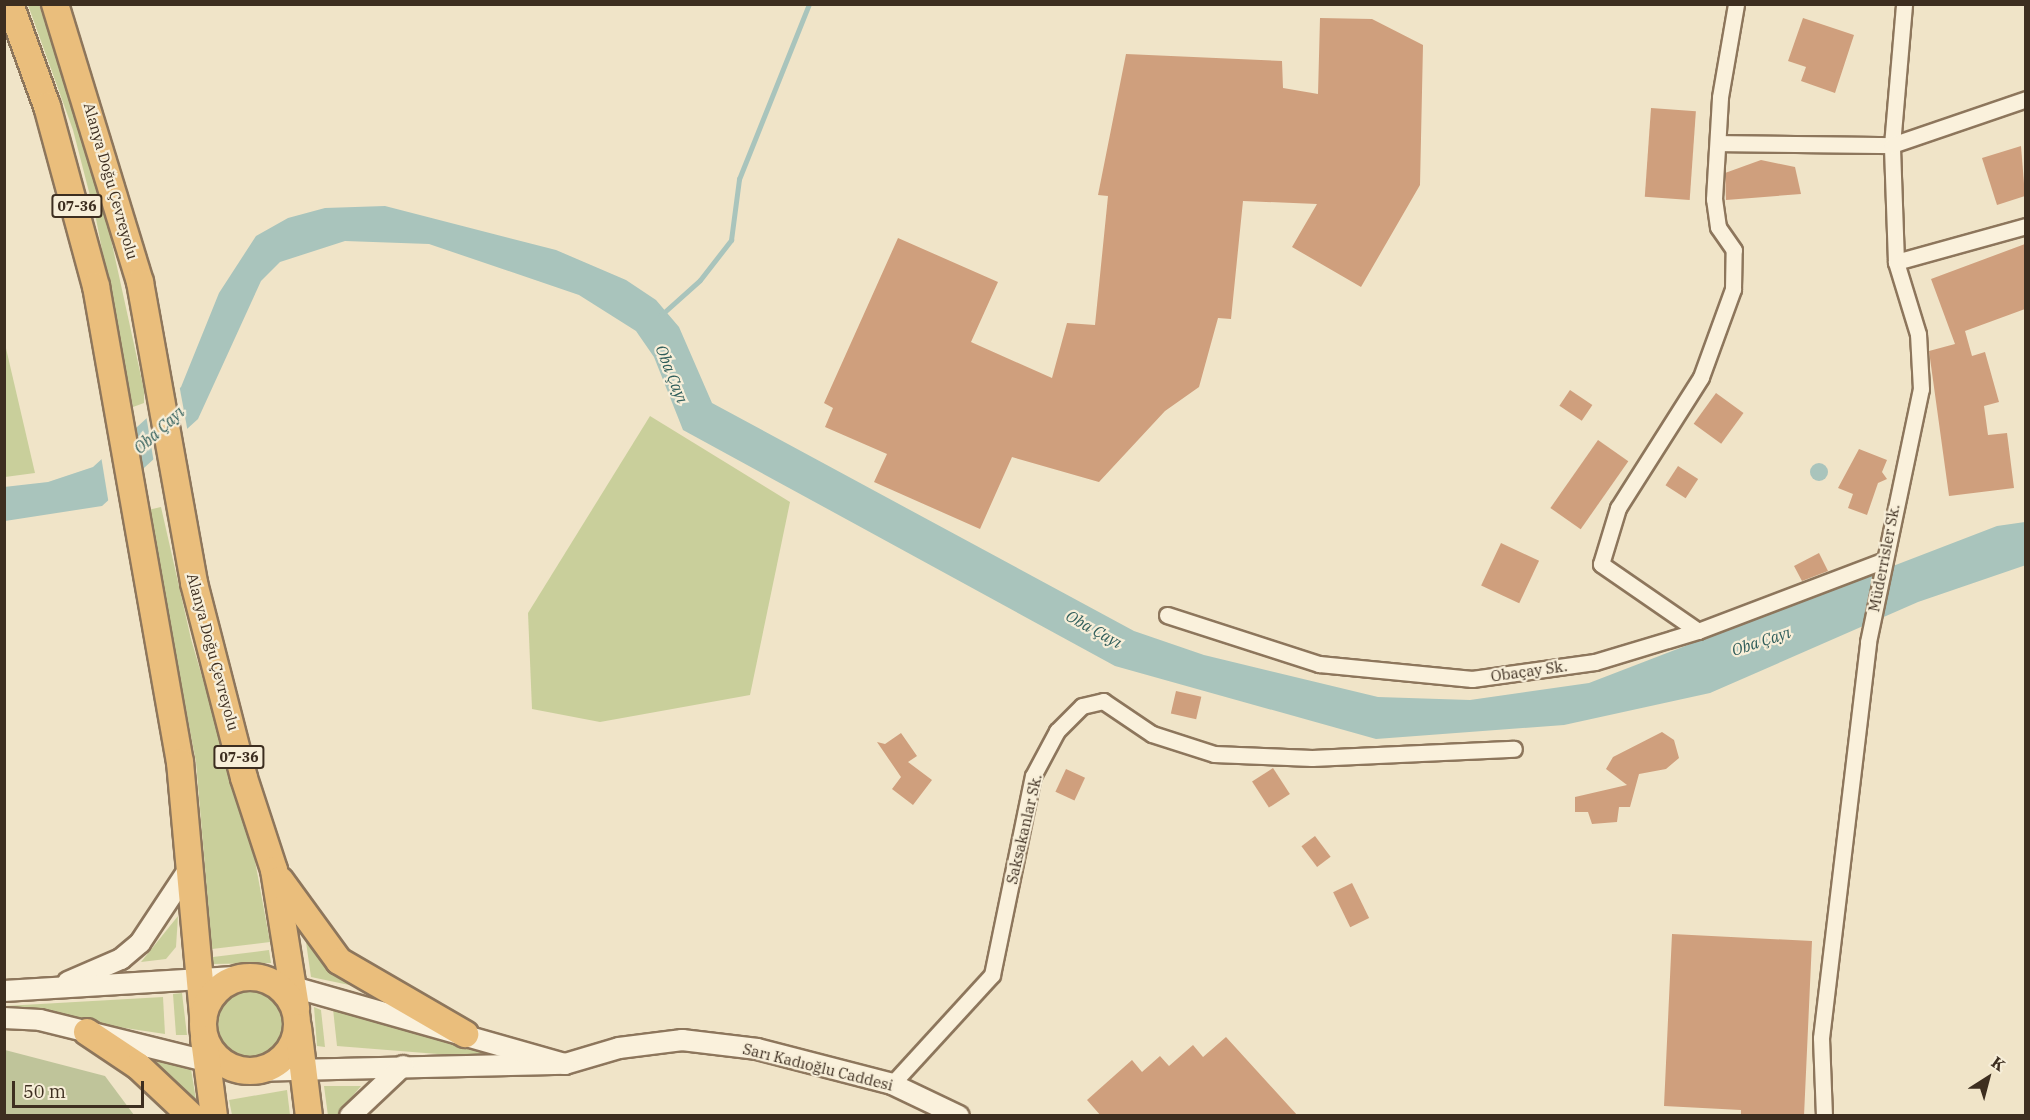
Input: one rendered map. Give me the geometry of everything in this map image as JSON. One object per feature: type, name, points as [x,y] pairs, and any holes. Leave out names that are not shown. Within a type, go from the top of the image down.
[{"type":"highway","name":"07-36","points":[[10,4],[75,200],[120,414],[180,762],[189,869]]},
{"type":"highway","name":"Alanya Doğu Çevreyolu","points":[[55,4],[140,282],[178,506],[244,778],[274,870],[304,1068],[309,1116]]},
{"type":"highway","points":[[189,869],[214,1116]]},
{"type":"highway","points":[[274,870],[339,961],[465,1034]]},
{"type":"highway","points":[[242,1070],[220,1060],[203,1025],[218,989],[255,977],[276,984],[295,1005]]},
{"type":"highway","name":"07-36","points":[[242,1070],[272,1065],[289,1051],[295,1005]]},
{"type":"highway","points":[[87,1032],[138,1066],[191,1116]]},
{"type":"street","points":[[1698,631],[1601,564],[1618,508],[1701,377],[1732,289],[1734,250],[1718,227],[1713,199],[1719,143],[1720,98],[1736,4]]},
{"type":"street","name":"Müderrisler Sk.","points":[[1824,1116],[1821,1038],[1868,642],[1882,561],[1921,389],[1918,334],[1896,262],[1892,145],[1904,4]]},
{"type":"street","points":[[1719,143],[1892,145],[2025,99]]},
{"type":"street","points":[[1896,262],[2025,226]]},
{"type":"street","name":"Obaçay Sk.","points":[[1167,615],[1319,664],[1472,679],[1595,662],[1698,631],[1882,561]]},
{"type":"street","name":"Saksakanlar Sk.","points":[[892,1084],[992,975],[1033,777],[1057,731],[1082,705],[1103,701],[1152,734],[1214,753],[1312,758],[1514,748]]},
{"type":"street","points":[[54,987],[121,959],[140,943],[189,869]]},
{"type":"street","points":[[4,992],[54,987],[255,977]]},
{"type":"street","points":[[295,1005],[465,1034],[565,1064]]},
{"type":"street","name":"Sarı Kadıoğlu Caddesi","points":[[4,1018],[87,1032],[242,1070],[565,1064],[619,1048],[682,1040],[757,1049],[892,1084],[959,1116]]},
{"type":"street","points":[[350,1116],[403,1066]]},
{"type":"green space","points":[[28,5],[39,5],[98,180],[144,390],[144,403],[133,407],[96,219],[73,130]]},
{"type":"green space","points":[[5,344],[35,473],[4,477]]},
{"type":"green space","points":[[650,416],[790,502],[750,695],[600,722],[532,709],[528,613]]},
{"type":"green space","points":[[161,507],[191,639],[253,850],[270,942],[212,949],[196,762],[148,510]]},
{"type":"green space","points":[[178,916],[176,947],[166,959],[141,962]]},
{"type":"green space","points":[[306,942],[330,967],[354,986],[311,977]]},
{"type":"green space","points":[[269,950],[271,963],[213,964],[213,957]]},
{"type":"green space","points":[[251,991],[264,994],[274,1001],[281,1011],[284,1024],[281,1037],[274,1047],[264,1054],[251,1057],[238,1054],[228,1047],[221,1037],[218,1024],[221,1011],[228,1001],[238,994]]},
{"type":"green space","points":[[182,993],[187,1035],[176,1035],[173,994]]},
{"type":"green space","points":[[163,997],[165,1034],[5,1010],[5,1006]]},
{"type":"green space","points":[[314,1007],[321,1010],[325,1047],[317,1046]]},
{"type":"green space","points":[[333,1009],[513,1060],[337,1046]]},
{"type":"green space","points":[[5,1050],[105,1076],[134,1115],[5,1115]]},
{"type":"green space","points":[[150,1059],[191,1069],[197,1106],[191,1107]]},
{"type":"green space","points":[[324,1086],[361,1086],[337,1115],[328,1116]]},
{"type":"green space","points":[[287,1090],[290,1115],[232,1115],[229,1100]]},
{"type":"water","name":"Oba Çayı","points":[[385,206],[556,250],[626,280],[656,300],[679,327],[712,403],[1134,631],[1204,655],[1378,697],[1470,700],[1589,683],[1997,526],[2025,522],[2026,565],[1918,602],[1710,693],[1564,725],[1376,739],[1115,666],[683,430],[654,357],[636,331],[579,295],[429,244],[345,241],[280,262],[261,281],[198,419],[102,506],[5,521],[4,487],[48,482],[93,467],[181,387],[219,293],[256,236],[288,218],[325,208]]},
{"type":"water","points":[[1819,463],[1825,466],[1828,472],[1825,478],[1819,481],[1813,478],[1810,472],[1813,466]]},
{"type":"pier","points":[[179,384],[188,433],[154,463],[146,415]]},
{"type":"pier","points":[[136,425],[143,474],[109,505],[101,456]]},
{"type":"building","points":[[1320,18],[1372,19],[1423,45],[1420,185],[1361,287],[1292,247],[1317,204],[1243,201],[1231,319],[1218,318],[1199,387],[1165,411],[1099,482],[1012,457],[980,529],[874,482],[887,454],[825,427],[833,408],[824,403],[898,238],[998,282],[971,342],[1052,378],[1067,323],[1095,325],[1108,196],[1098,195],[1126,54],[1282,61],[1283,88],[1318,94]]},
{"type":"building","points":[[1803,18],[1854,35],[1835,93],[1801,81],[1806,67],[1788,61]]},
{"type":"building","points":[[1651,108],[1696,111],[1690,200],[1645,197]]},
{"type":"building","points":[[2021,146],[2025,196],[1997,205],[1982,158]]},
{"type":"building","points":[[1761,160],[1795,167],[1801,194],[1726,200],[1725,173]]},
{"type":"building","points":[[2025,244],[2025,309],[1965,331],[1972,356],[1985,352],[1999,402],[1984,406],[1988,435],[2007,433],[2014,488],[1949,496],[1929,351],[1955,344],[1931,279]]},
{"type":"building","points":[[1570,390],[1592,405],[1582,421],[1559,406]]},
{"type":"building","points":[[1716,393],[1744,413],[1721,444],[1694,424]]},
{"type":"building","points":[[1598,440],[1628,461],[1581,529],[1550,508]]},
{"type":"building","points":[[1859,449],[1887,460],[1882,472],[1887,479],[1878,483],[1867,515],[1848,508],[1853,494],[1838,488]]},
{"type":"building","points":[[1678,466],[1698,479],[1686,498],[1665,485]]},
{"type":"building","points":[[1501,543],[1539,561],[1519,603],[1481,586]]},
{"type":"building","points":[[1819,553],[1828,571],[1802,581],[1794,566]]},
{"type":"building","points":[[1176,691],[1201,697],[1196,719],[1171,713]]},
{"type":"building","points":[[1662,732],[1674,740],[1679,758],[1666,769],[1639,774],[1630,807],[1619,807],[1617,822],[1592,824],[1588,812],[1575,812],[1575,797],[1627,785],[1606,769],[1613,757]]},
{"type":"building","points":[[901,733],[917,756],[908,762],[932,780],[913,805],[892,789],[901,777],[877,742],[885,744]]},
{"type":"building","points":[[1273,768],[1290,794],[1269,808],[1252,782]]},
{"type":"building","points":[[1066,769],[1085,778],[1074,801],[1055,792]]},
{"type":"building","points":[[1315,836],[1331,857],[1317,867],[1301,846]]},
{"type":"building","points":[[1352,883],[1369,918],[1350,927],[1333,892]]},
{"type":"building","points":[[1672,934],[1812,941],[1804,1116],[1741,1116],[1741,1110],[1664,1106]]},
{"type":"building","points":[[1226,1037],[1298,1116],[1101,1116],[1087,1100],[1132,1060],[1142,1072],[1160,1056],[1169,1066],[1193,1045],[1203,1057]]},
{"type":"waterway","points":[[661,315],[700,280],[731,240],[739,179],[809,4]]}]
